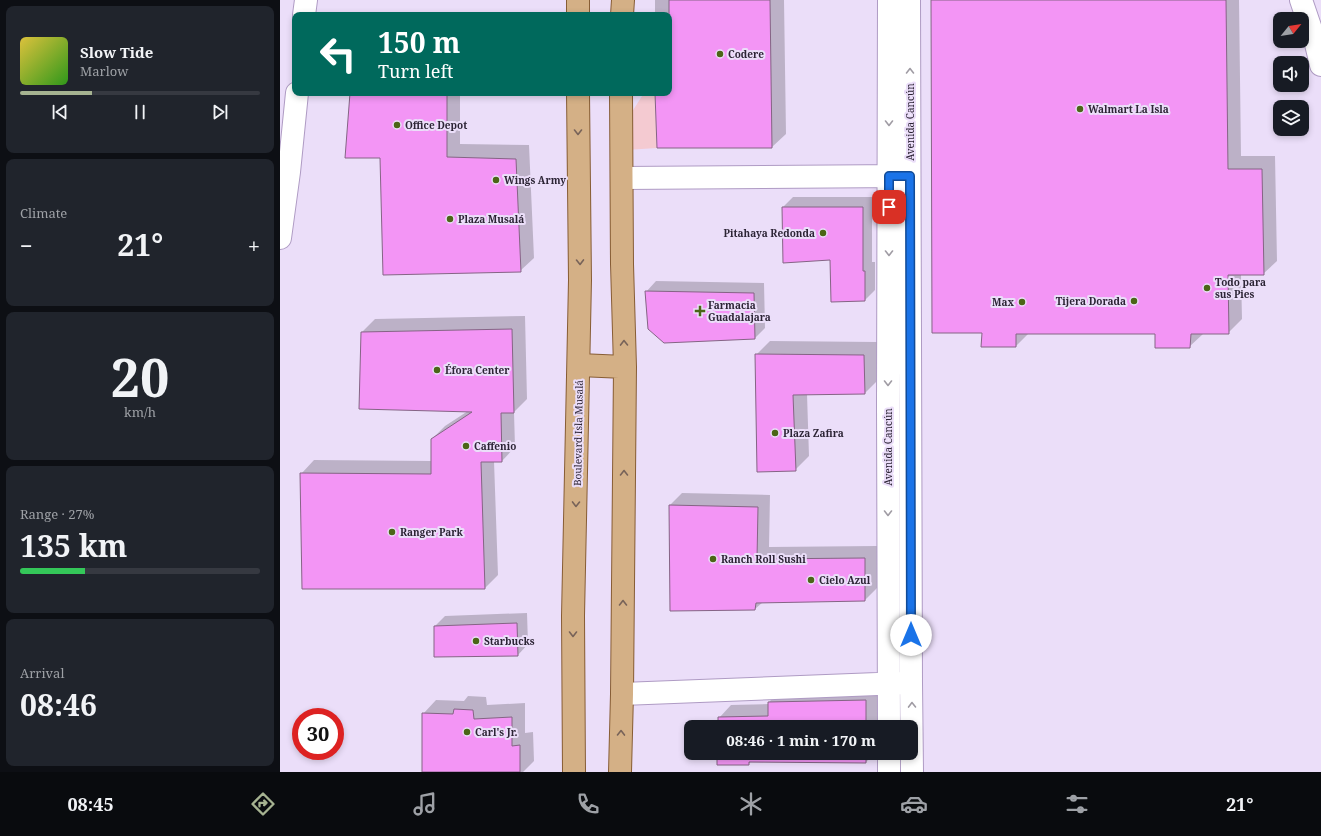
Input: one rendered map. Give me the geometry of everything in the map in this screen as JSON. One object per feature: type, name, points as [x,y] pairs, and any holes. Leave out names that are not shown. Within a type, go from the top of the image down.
[{"type":"main road","points":[[578,0],[578,12]]},
{"type":"main road","points":[[622,12],[623,0]]},
{"type":"main road","name":"Boulevard Isla Musalá","points":[[574,772],[573,616],[580,280],[578,96]]},
{"type":"main road","points":[[620,772],[625,367],[621,96]]},
{"type":"main road","points":[[579,365],[625,367]]},
{"type":"street","points":[[304,12],[306,0]]},
{"type":"street","name":"Avenida Cancún","points":[[889,0],[899,176],[912,772]]},
{"type":"street","name":"Avenida Cancún","points":[[889,720],[888,404],[899,176],[910,0]]},
{"type":"street","points":[[1301,0],[1316,44],[1321,65]]},
{"type":"street","points":[[280,238],[289,172],[297,96]]},
{"type":"street","points":[[622,178],[899,176]]},
{"type":"street","points":[[622,694],[911,683]]},
{"type":"street","points":[[889,760],[890,772]]},
{"type":"shaded area","points":[[642,96],[655,96],[657,148],[626,150],[630,115]]},
{"type":"building","name":"Codere","points":[[669,0],[770,0],[772,148],[657,148],[655,96],[672,96],[672,12],[669,12]]},
{"type":"building","name":"Walmart La Isla","points":[[931,0],[1226,0],[1228,169],[1262,169],[1264,275],[1228,275],[1229,334],[1191,334],[1190,348],[1155,348],[1155,334],[1016,334],[1016,347],[981,347],[982,333],[932,333]]},
{"type":"building","name":"Plaza Musalá","points":[[350,96],[447,96],[447,157],[516,159],[521,272],[383,275],[380,158],[345,158]]},
{"type":"building","name":"Pitahaya Redonda","points":[[782,207],[863,207],[863,271],[865,271],[865,301],[831,302],[830,260],[783,263]]},
{"type":"building","name":"Farmacia Guadalajara","points":[[645,291],[754,293],[755,339],[664,343],[648,329]]},
{"type":"building","points":[[512,329],[514,413],[501,413],[502,462],[481,462],[485,589],[302,589],[300,473],[431,474],[431,439],[472,412],[359,409],[361,332]]},
{"type":"building","name":"Plaza Zafira","points":[[755,354],[864,355],[865,394],[793,395],[796,471],[757,472]]},
{"type":"building","name":"Ranch Roll Sushi","points":[[669,505],[758,507],[757,559],[865,558],[865,601],[756,603],[755,610],[670,611]]},
{"type":"building","name":"Starbucks","points":[[517,623],[518,656],[434,657],[434,626]]},
{"type":"building","points":[[866,700],[866,720],[718,720],[718,717],[768,716],[768,702]]},
{"type":"building","name":"Carl's Jr.","points":[[454,709],[473,710],[474,719],[512,717],[512,746],[520,745],[520,772],[422,772],[422,713],[453,714]]},
{"type":"building","points":[[717,760],[866,760],[866,763],[749,762],[749,765],[717,765]]},
{"type":"place","name":"Codere","points":[[720,54]]},
{"type":"place","name":"Walmart La Isla","points":[[1080,109]]},
{"type":"place","name":"Office Depot","points":[[397,125]]},
{"type":"place","name":"Wings Army","points":[[496,180]]},
{"type":"place","name":"Plaza Musalá","points":[[450,219]]},
{"type":"place","name":"Pitahaya Redonda","points":[[823,233]]},
{"type":"place","name":"Todo para sus Pies","points":[[1207,288]]},
{"type":"place","name":"Tijera Dorada","points":[[1134,301]]},
{"type":"place","name":"Max","points":[[1022,302]]},
{"type":"place","name":"Farmacia Guadalajara","points":[[700,311]]},
{"type":"place","name":"Éfora Center","points":[[437,370]]},
{"type":"place","name":"Plaza Zafira","points":[[775,433]]},
{"type":"place","name":"Caffenio","points":[[466,446]]},
{"type":"place","name":"Ranger Park","points":[[392,532]]},
{"type":"place","name":"Ranch Roll Sushi","points":[[713,559]]},
{"type":"place","name":"Cielo Azul","points":[[811,580]]},
{"type":"place","name":"Starbucks","points":[[476,641]]},
{"type":"place","name":"Carl's Jr.","points":[[467,732]]},
{"type":"route","points":[[889,207],[889,176],[910,176],[911,635]]}]
